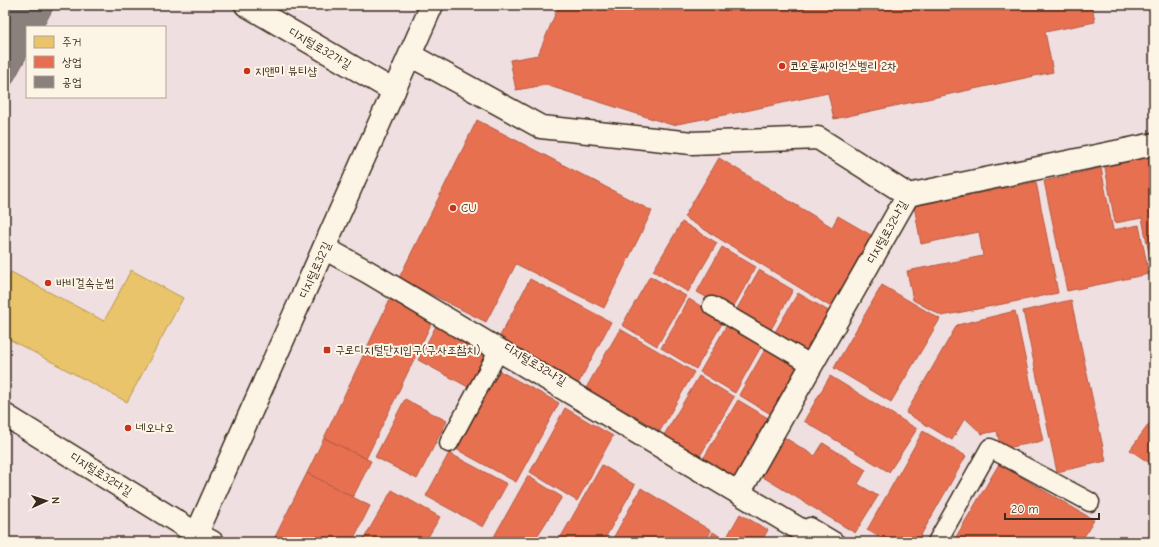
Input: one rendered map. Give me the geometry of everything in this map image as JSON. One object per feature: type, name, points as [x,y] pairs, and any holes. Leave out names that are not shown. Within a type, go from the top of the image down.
[{"type":"street","name":"디지털로32가길","points":[[246,5],[394,91]]},
{"type":"street","name":"디지털로32길","points":[[201,539],[326,245],[432,5]]},
{"type":"street","points":[[410,55],[541,127],[692,143],[818,138],[908,195]]},
{"type":"street","name":"디지털로32나길","points":[[741,490],[908,195],[1154,144]]},
{"type":"street","name":"디지털로32나길","points":[[326,245],[368,272],[499,350],[741,490],[821,542]]},
{"type":"street","name":"디지털로32다길","points":[[5,415],[201,539]]},
{"type":"lane","name":"디지털로32나길","points":[[326,245],[377,270],[741,490],[835,542]]},
{"type":"lane","points":[[712,306],[812,365]]},
{"type":"lane","points":[[449,443],[499,350]]},
{"type":"lane","points":[[937,542],[990,448],[1090,502]]},
{"type":"building: 주거","points":[[131,270],[183,298],[127,402],[5,337],[5,285],[11,272],[104,321]]},
{"type":"building: 상업","name":"코오롱싸이언스벨리 2차","points":[[559,5],[1092,5],[1095,22],[1045,32],[1053,72],[834,119],[828,93],[672,125],[546,85],[516,90],[510,60],[538,55]]},
{"type":"building: 상업","points":[[477,120],[652,211],[604,308],[516,264],[486,322],[399,278]]},
{"type":"building: 상업","points":[[1154,152],[1154,269],[1152,269],[1142,218],[1115,223],[1104,162]]},
{"type":"building: 상업","points":[[719,158],[832,227],[838,216],[876,238],[836,310],[684,217]]},
{"type":"building: 상업","points":[[1101,168],[1113,230],[1139,225],[1149,274],[1067,291],[1044,181]]},
{"type":"building: 상업","points":[[1036,182],[1058,293],[942,316],[913,300],[907,271],[983,256],[979,232],[921,244],[914,206]]},
{"type":"building: 상업","points":[[682,222],[717,243],[688,292],[653,271]]},
{"type":"building: 상업","points":[[722,247],[756,267],[731,311],[697,292]]},
{"type":"building: 상업","points":[[759,270],[793,290],[769,333],[734,314]]},
{"type":"building: 상업","points":[[650,276],[686,296],[657,346],[622,325]]},
{"type":"building: 상업","points":[[530,279],[611,322],[578,384],[499,338]]},
{"type":"building: 상업","points":[[882,285],[940,319],[891,402],[834,368]]},
{"type":"building: 상업","points":[[798,293],[832,313],[806,357],[772,337]]},
{"type":"building: 상업","points":[[390,299],[433,320],[366,459],[324,438]]},
{"type":"building: 상업","points":[[689,299],[724,320],[696,369],[661,348]]},
{"type":"building: 상업","points":[[1071,300],[1106,461],[1057,472],[1023,311]]},
{"type":"building: 상업","points":[[1015,311],[1043,441],[1001,449],[997,431],[982,434],[965,418],[952,440],[906,413],[957,325]]},
{"type":"building: 상업","points":[[728,323],[763,343],[735,393],[700,372]]},
{"type":"building: 상업","points":[[437,324],[489,352],[470,388],[418,360]]},
{"type":"building: 상업","points":[[620,329],[694,372],[660,431],[586,388]]},
{"type":"building: 상업","points":[[767,346],[803,366],[774,416],[739,395]]},
{"type":"building: 상업","points":[[496,369],[559,403],[516,482],[454,448]]},
{"type":"building: 상업","points":[[699,376],[734,397],[700,456],[664,435]]},
{"type":"building: 상업","points":[[830,376],[917,429],[889,472],[804,421]]},
{"type":"building: 상업","points":[[405,399],[447,421],[417,479],[375,457]]},
{"type":"building: 상업","points":[[738,400],[773,421],[745,474],[734,476],[703,459]]},
{"type":"building: 상업","points":[[565,408],[613,436],[577,501],[530,472]]},
{"type":"building: 상업","points":[[1154,417],[1154,466],[1130,450]]},
{"type":"building: 상업","points":[[923,431],[966,456],[917,542],[888,542],[867,530]]},
{"type":"building: 상업","points":[[782,436],[815,456],[823,443],[866,470],[858,484],[878,496],[855,533],[758,474]]},
{"type":"building: 상업","points":[[324,438],[371,461],[353,497],[307,473]]},
{"type":"building: 상업","points":[[449,453],[507,484],[483,527],[426,496]]},
{"type":"building: 상업","points":[[999,464],[1094,520],[1081,542],[953,542]]},
{"type":"building: 상업","points":[[602,465],[635,485],[603,542],[558,542]]},
{"type":"building: 상업","points":[[307,473],[370,506],[352,542],[278,542],[274,539]]},
{"type":"building: 상업","points":[[528,476],[562,497],[536,538],[542,542],[491,542]]},
{"type":"building: 상업","points":[[641,488],[711,531],[705,542],[611,542]]},
{"type":"building: 상업","points":[[392,490],[440,517],[425,542],[362,542]]},
{"type":"building: 상업","points":[[740,514],[768,530],[761,542],[735,542],[727,537]]},
{"type":"building: 상업","points":[[713,532],[729,542],[708,542]]},
{"type":"building: 공업","points":[[5,5],[55,5],[44,26],[26,26],[26,58],[5,96]]},
{"type":"place","name":"코오롱싸이언스벨리 2차","points":[[782,66]]},
{"type":"place","name":"지앤미 뷰티샵","points":[[247,71]]},
{"type":"place","name":"CU","points":[[453,208]]},
{"type":"place","name":"바비걸속눈썹","points":[[48,283]]},
{"type":"place","name":"구로디지털단지입구(구.사조참치)","points":[[327,350]]},
{"type":"place","name":"네오나오","points":[[128,428]]}]
